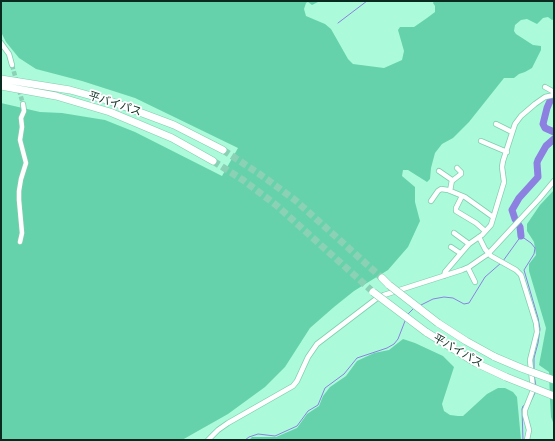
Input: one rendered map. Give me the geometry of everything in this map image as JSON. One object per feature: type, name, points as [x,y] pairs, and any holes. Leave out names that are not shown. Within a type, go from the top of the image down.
[{"type":"highway","points":[[1,74],[76,89],[126,106]]},
{"type":"highway","name":"平バイパス","points":[[1,79],[70,90],[126,106],[174,125],[223,150]]},
{"type":"highway","name":"平バイパス","points":[[1,86],[34,91],[110,112],[185,144],[213,161]]},
{"type":"highway","points":[[1,90],[71,100]]},
{"type":"highway","name":"平バイパス","points":[[382,278],[438,323],[466,341],[495,357],[554,380]]},
{"type":"highway","name":"平バイパス","points":[[372,291],[426,332],[476,363],[506,377],[554,396]]},
{"type":"street","points":[[1,43],[9,54],[12,65]]},
{"type":"street","points":[[544,87],[554,92]]},
{"type":"street","points":[[444,276],[445,272],[460,253],[490,226],[504,182],[502,167],[512,132],[518,119],[528,109],[542,99],[554,95]]},
{"type":"street","points":[[538,96],[542,99]]},
{"type":"street","points":[[20,242],[22,233],[19,196],[21,179],[26,163],[20,140],[22,127],[21,118],[24,111],[23,104]]},
{"type":"street","points":[[496,124],[512,132]]},
{"type":"street","points":[[481,140],[507,152]]},
{"type":"street","points":[[450,191],[452,181],[461,174],[457,168]]},
{"type":"street","points":[[439,171],[452,181]]},
{"type":"street","points":[[208,440],[228,423],[293,386],[308,357],[318,344],[376,300],[384,295],[468,268],[488,253],[522,218],[554,181]]},
{"type":"street","points":[[431,201],[440,190],[450,191],[474,203],[493,217]]},
{"type":"street","points":[[462,196],[456,211],[476,223],[485,231]]},
{"type":"street","points":[[454,233],[469,244]]},
{"type":"street","points":[[479,237],[488,253],[516,270],[521,275],[536,323],[536,336],[530,360],[533,390],[525,415],[529,430],[527,440]]},
{"type":"street","points":[[451,248],[460,253]]},
{"type":"street","points":[[468,268],[475,282]]},
{"type":"green space","points":[[1,1],[320,1],[312,5],[308,2],[306,3],[304,9],[306,16],[325,24],[331,29],[348,59],[353,64],[384,68],[402,60],[404,51],[398,30],[400,27],[414,27],[435,12],[434,1],[554,1],[554,19],[552,20],[548,17],[543,18],[537,24],[527,19],[521,20],[515,25],[514,31],[516,34],[533,45],[541,46],[541,50],[532,68],[514,78],[504,78],[469,122],[453,138],[442,144],[435,153],[430,179],[427,182],[408,170],[403,170],[402,176],[415,187],[415,202],[420,221],[408,247],[388,270],[354,291],[310,328],[285,367],[265,387],[228,414],[182,440],[1,440],[1,103],[40,112],[62,113],[105,120],[135,132],[222,176],[238,148],[135,98],[82,81],[36,69],[19,58],[6,42],[1,32]]},
{"type":"green space","points":[[554,190],[554,425],[551,417],[549,372],[539,365],[546,328],[529,271],[529,264],[536,255],[534,242],[527,231],[527,224],[540,205]]},
{"type":"green space","points":[[403,339],[443,356],[454,367],[442,404],[444,411],[450,415],[463,416],[487,394],[498,388],[505,388],[513,392],[517,397],[521,440],[249,440],[252,437],[276,437],[297,428],[307,414],[319,406],[323,396],[330,387],[346,376],[357,361],[374,353],[389,350]]},
{"type":"waterway","points":[[338,23],[367,1]]},
{"type":"waterway","points":[[554,92],[547,108],[543,124],[545,128],[554,132]]},
{"type":"waterway","points":[[521,236],[520,227],[512,210],[519,198],[538,177],[538,160],[546,146],[554,139]]},
{"type":"waterway","points":[[503,261],[521,236],[535,248],[534,254],[524,270],[540,329],[534,358],[534,370]]},
{"type":"waterway","points":[[421,305],[433,299],[444,297],[453,298],[464,304],[469,303],[485,277],[501,263]]},
{"type":"waterway","points":[[408,314],[414,308]]},
{"type":"waterway","points":[[245,440],[258,434],[275,436],[297,426],[308,411],[318,405],[325,388],[344,374],[357,358],[387,348],[394,344],[398,339],[405,321]]},
{"type":"waterway","points":[[534,375],[536,386]]},
{"type":"waterway","points":[[530,403],[536,391]]},
{"type":"waterway","points":[[523,440],[522,409],[525,405]]},
{"type":"tunnel","points":[[12,65],[23,104]]},
{"type":"tunnel","points":[[223,150],[295,200],[382,278]]},
{"type":"tunnel","points":[[213,161],[243,180],[276,205],[371,290]]}]
